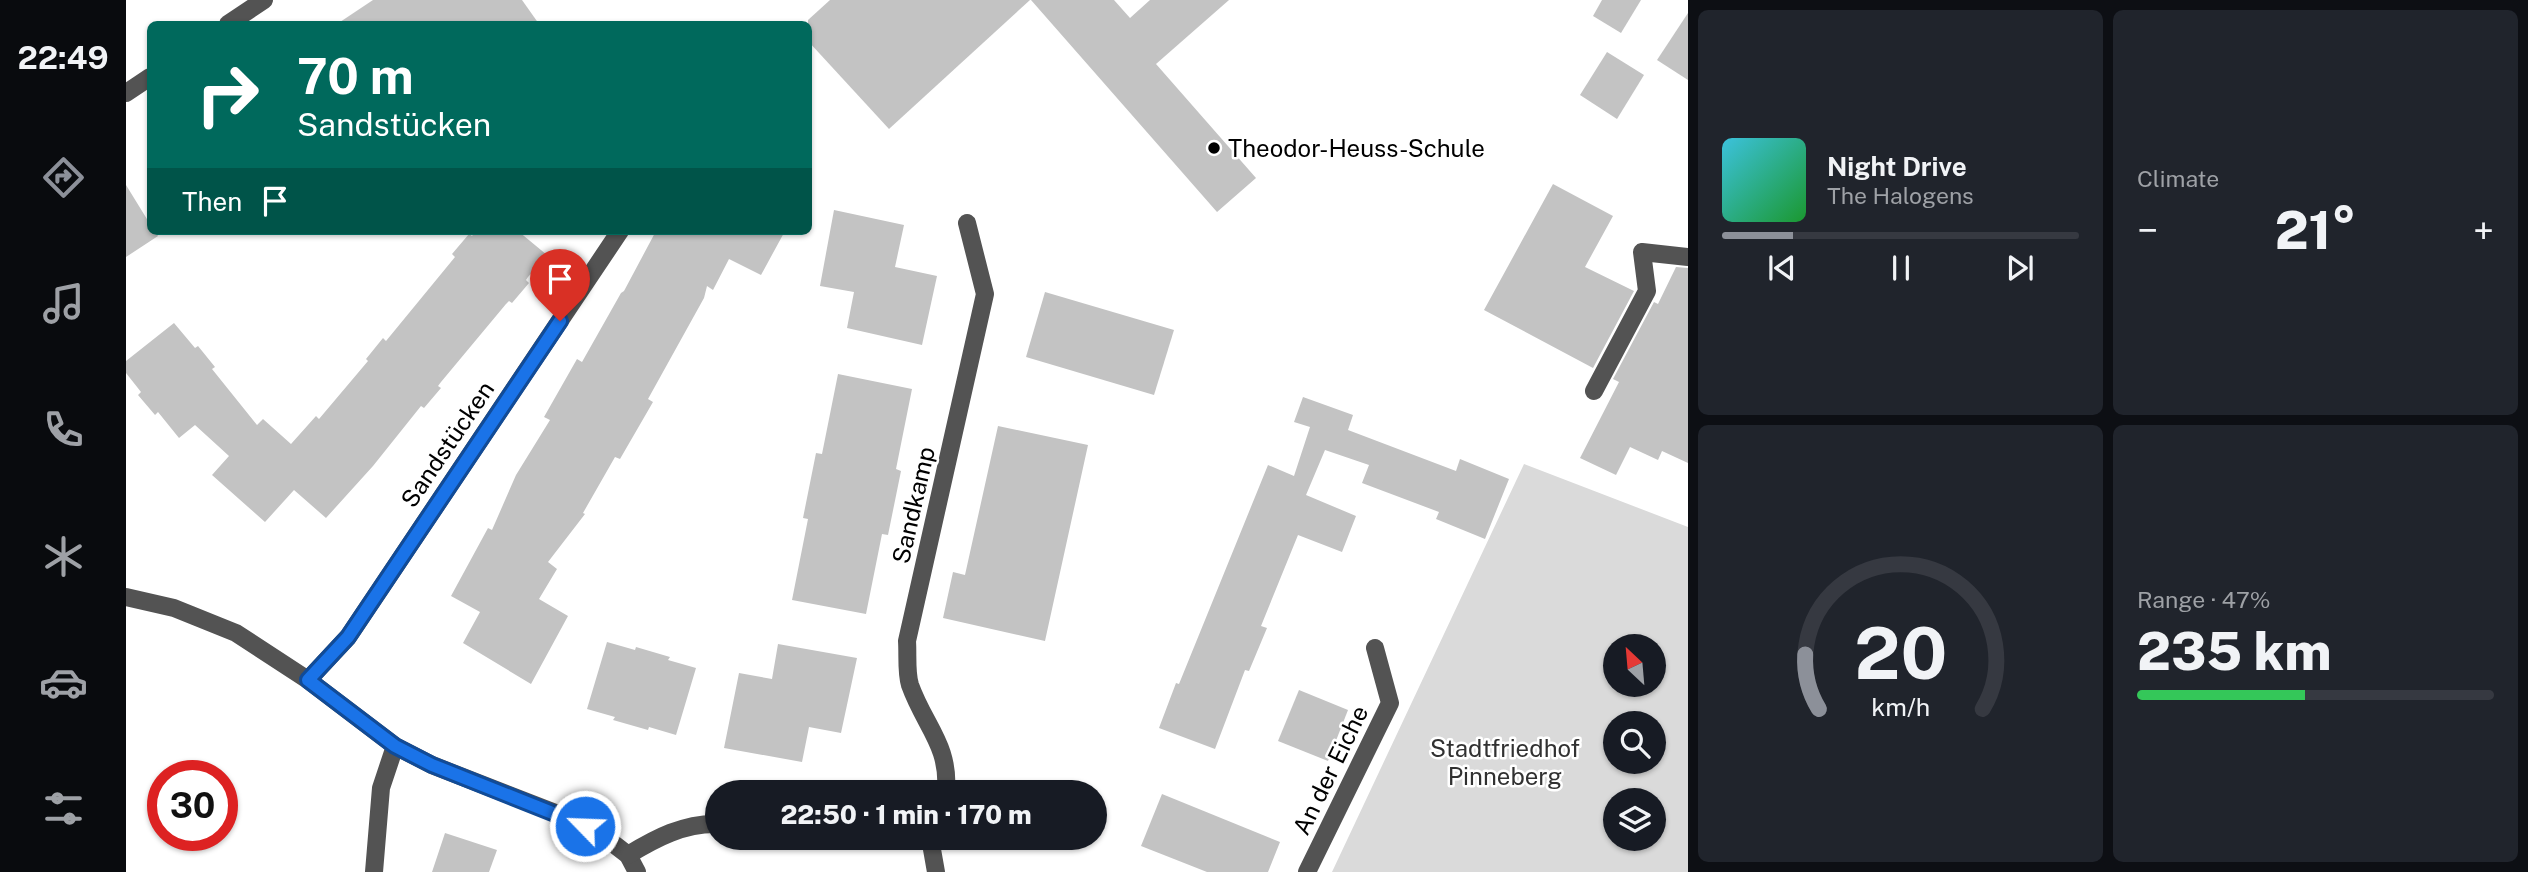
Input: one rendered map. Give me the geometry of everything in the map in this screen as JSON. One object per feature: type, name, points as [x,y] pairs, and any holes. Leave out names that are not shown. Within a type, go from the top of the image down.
[{"type":"street","points":[[232,21],[264,0]]},
{"type":"street","points":[[126,93],[147,79]]},
{"type":"street","name":"Sandkamp","points":[[947,780],[940,743],[923,718],[909,682],[907,641],[985,294],[967,223]]},
{"type":"street","name":"Sandstücken","points":[[308,680],[348,637],[617,235]]},
{"type":"street","points":[[1594,391],[1647,291],[1642,252],[1688,257]]},
{"type":"street","points":[[126,597],[174,608],[236,633],[308,680],[395,746],[432,765],[568,818],[602,835],[628,855],[637,872]]},
{"type":"street","name":"An der Eiche","points":[[1307,872],[1390,703],[1375,648]]},
{"type":"street","points":[[374,872],[381,788],[395,746]]},
{"type":"street","points":[[628,855],[682,828],[705,825]]},
{"type":"street","points":[[932,850],[936,872]]},
{"type":"green space","name":"Stadtfriedhof Pinneberg","points":[[1524,464],[1688,527],[1688,872],[1332,872]]},
{"type":"building","points":[[373,0],[522,0],[537,21],[342,21]]},
{"type":"building","points":[[830,0],[1030,0],[889,129],[812,45],[812,21],[808,20]]},
{"type":"building","points":[[1031,0],[1114,0],[1130,18],[1150,0],[1229,0],[1156,64],[1256,178],[1217,212]]},
{"type":"building","points":[[1602,0],[1641,0],[1621,33],[1593,16]]},
{"type":"building","points":[[1688,13],[1688,80],[1657,60]]},
{"type":"building","points":[[1607,52],[1644,75],[1617,119],[1580,95]]},
{"type":"building","points":[[1553,184],[1613,216],[1585,267],[1634,291],[1593,368],[1484,310]]},
{"type":"building","points":[[126,185],[147,219],[147,235],[158,236],[126,257]]},
{"type":"building","points":[[834,210],[904,225],[895,267],[937,276],[922,345],[847,328],[854,292],[820,286]]},
{"type":"building","points":[[468,235],[523,235],[547,255],[526,280],[529,283],[512,303],[509,301],[506,304],[441,382],[438,386],[441,388],[424,408],[421,406],[373,466],[326,518],[294,490],[265,522],[212,475],[229,456],[195,425],[179,438],[158,412],[155,415],[138,395],[141,392],[126,373],[126,361],[174,323],[195,348],[198,346],[215,367],[212,369],[257,425],[263,419],[291,444],[316,416],[319,419],[368,361],[366,359],[383,338],[386,341],[455,257],[452,254]]},
{"type":"building","points":[[654,235],[783,235],[761,275],[729,259],[713,290],[707,286],[704,298],[648,399],[653,402],[620,459],[615,457],[583,513],[585,514],[548,562],[557,569],[539,599],[568,616],[531,684],[463,643],[480,612],[451,596],[488,528],[492,530],[516,475],[550,420],[544,417],[577,359],[582,362]]},
{"type":"building","points":[[1676,267],[1688,268],[1688,463],[1662,451],[1658,460],[1630,447],[1616,475],[1580,458],[1619,382],[1613,379],[1654,302],[1658,304]]},
{"type":"building","points":[[1045,292],[1174,330],[1154,395],[1026,357]]},
{"type":"building","points":[[838,374],[912,389],[896,469],[901,471],[888,535],[882,534],[866,614],[792,600],[808,519],[803,518],[816,453],[822,454]]},
{"type":"building","points":[[1303,397],[1353,415],[1348,430],[1456,471],[1460,459],[1509,479],[1485,539],[1436,519],[1439,512],[1362,483],[1369,465],[1325,450],[1306,495],[1356,516],[1342,552],[1298,535],[1261,626],[1267,628],[1249,671],[1245,670],[1215,749],[1159,728],[1268,465],[1294,476],[1310,427],[1294,422]]},
{"type":"building","points":[[998,426],[1088,445],[1045,641],[943,618],[953,572],[965,575]]},
{"type":"building","points":[[607,642],[635,650],[636,647],[696,668],[676,735],[613,720],[615,717],[587,709]]},
{"type":"building","points":[[778,644],[857,658],[841,733],[809,727],[802,762],[724,748],[739,673],[772,679]]},
{"type":"building","points":[[1299,690],[1348,710],[1328,761],[1278,741]]},
{"type":"building","points":[[1162,794],[1280,842],[1268,872],[1207,872],[1141,846]]},
{"type":"building","points":[[445,833],[497,850],[489,872],[432,872]]},
{"type":"place","name":"Theodor-Heuss-Schule","points":[[1214,148]]},
{"type":"route","points":[[560,321],[348,637],[308,680],[395,746],[432,765],[585,826]]}]
